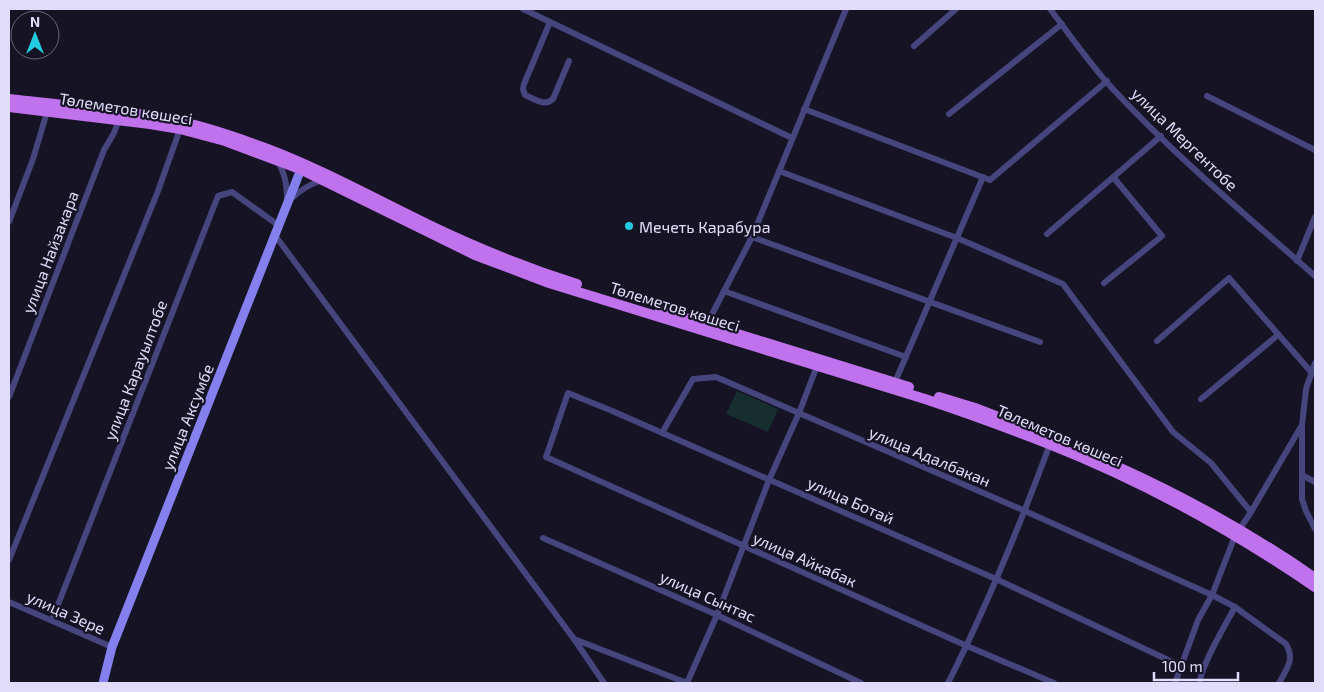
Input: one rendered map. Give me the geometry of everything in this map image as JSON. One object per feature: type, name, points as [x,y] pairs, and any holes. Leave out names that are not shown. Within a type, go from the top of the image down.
[{"type":"main road","name":"Төлеметов көшесі","points":[[9,99],[121,112],[183,122],[227,135],[302,166],[431,226],[551,276],[707,324],[863,376],[1050,444],[1119,475],[1237,533],[1315,578]]},
{"type":"main road","name":"Төлеметов көшесі","points":[[9,107],[120,119],[180,129],[225,141],[277,160],[302,166],[323,180],[409,224],[475,255],[549,283],[817,366],[895,382],[975,408],[1054,439],[1183,498],[1315,587]]},
{"type":"main road","name":"улица Аксумбе","points":[[103,683],[112,647],[302,166]]},
{"type":"street","points":[[523,9],[792,138]]},
{"type":"street","points":[[707,324],[752,237],[846,9]]},
{"type":"street","points":[[914,46],[956,9]]},
{"type":"street","name":"улица Мергентобе","points":[[1050,9],[1106,81],[1161,136],[1315,276]]},
{"type":"street","points":[[550,22],[524,84],[525,94],[542,103],[549,103],[553,99],[568,61]]},
{"type":"street","points":[[949,114],[1062,24]]},
{"type":"street","points":[[804,110],[990,180],[1106,81]]},
{"type":"street","points":[[1207,96],[1315,150]]},
{"type":"street","points":[[9,222],[33,159],[47,112]]},
{"type":"street","name":"улица Найзакара","points":[[9,397],[104,150],[120,119]]},
{"type":"street","points":[[9,560],[158,191],[180,129]]},
{"type":"street","points":[[1047,234],[1161,136]]},
{"type":"street","points":[[277,160],[287,181],[287,204]]},
{"type":"street","points":[[779,171],[957,238],[1063,284],[1173,432],[1211,462],[1251,512]]},
{"type":"street","points":[[895,382],[983,177]]},
{"type":"street","points":[[1104,283],[1162,236],[1114,178]]},
{"type":"street","points":[[287,204],[303,188],[323,180]]},
{"type":"street","name":"улица Карауылтобе","points":[[52,620],[218,196],[232,192],[276,230]]},
{"type":"street","points":[[1297,261],[1315,217]]},
{"type":"street","points":[[276,230],[574,639],[604,683]]},
{"type":"street","points":[[752,237],[1040,342]]},
{"type":"street","points":[[1157,341],[1229,278],[1312,373]]},
{"type":"street","points":[[724,291],[906,357]]},
{"type":"street","points":[[1201,399],[1278,335]]},
{"type":"street","points":[[1315,363],[1306,389],[1302,425],[1302,499],[1315,529]]},
{"type":"street","points":[[574,639],[687,683],[745,547],[769,480],[817,366]]},
{"type":"street","name":"улица Адалбакан","points":[[662,432],[692,379],[716,376],[1212,595],[1235,607],[1286,644],[1291,652],[1290,664],[1279,683]]},
{"type":"street","name":"улица Ботай","points":[[546,457],[568,393],[662,432],[996,579],[1182,666]]},
{"type":"street","points":[[1174,683],[1198,620],[1212,595],[1237,533],[1302,425]]},
{"type":"street","points":[[948,683],[967,646],[1025,512],[1050,444]]},
{"type":"street","name":"улица Айкабак","points":[[546,457],[967,646],[1054,683]]},
{"type":"street","points":[[1302,475],[1315,482]]},
{"type":"street","name":"улица Сынтас","points":[[543,538],[717,615],[861,683]]},
{"type":"street","name":"улица Зере","points":[[9,602],[112,647]]},
{"type":"street","points":[[1200,683],[1205,666],[1235,607]]},
{"type":"green space","points":[[737,391],[778,409],[768,432],[726,414]]},
{"type":"place","name":"Мечеть Карабура","points":[[629,226]]}]
